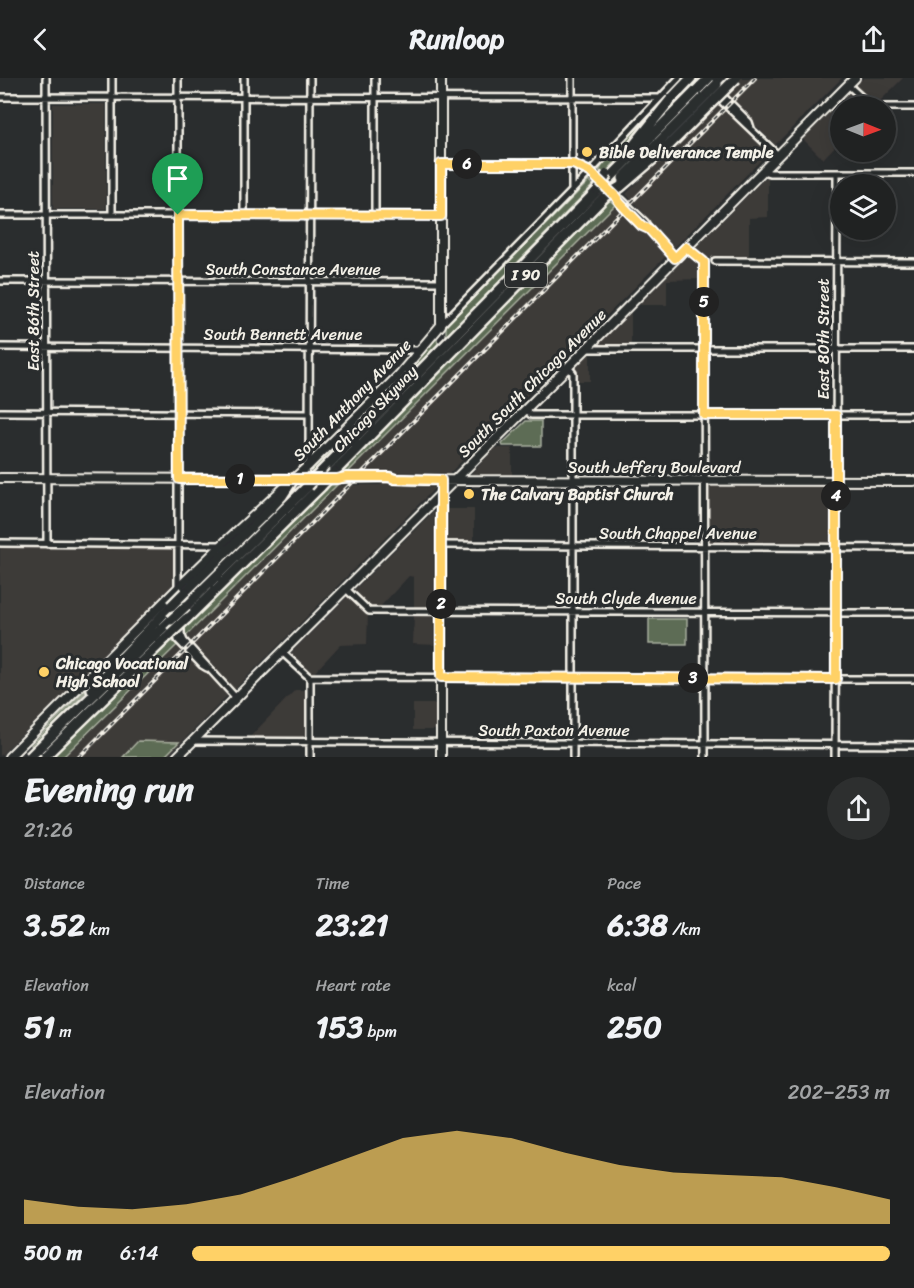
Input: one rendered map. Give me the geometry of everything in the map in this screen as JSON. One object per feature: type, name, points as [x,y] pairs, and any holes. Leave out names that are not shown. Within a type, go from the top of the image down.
[{"type":"highway","points":[[614,181],[631,149],[691,78]]},
{"type":"highway","points":[[601,193],[614,181],[669,145],[710,84],[736,78]]},
{"type":"highway","name":"Chicago Skyway","points":[[36,755],[52,735],[308,486],[448,341],[614,181],[710,84]]},
{"type":"highway","name":"Chicago Skyway","points":[[36,755],[186,619],[321,486],[336,476],[601,193]]},
{"type":"highway","points":[[52,735],[59,722],[171,606],[182,590],[271,508],[293,479]]},
{"type":"main road","points":[[441,78],[441,325]]},
{"type":"main road","name":"South South Chicago Avenue","points":[[177,757],[855,78]]},
{"type":"main road","name":"South Anthony Avenue","points":[[9,757],[182,590],[222,545],[309,465],[399,375],[441,325]]},
{"type":"main road","name":"South Jeffery Boulevard","points":[[0,478],[293,479],[336,476],[346,482],[395,479],[914,481]]},
{"type":"main road","points":[[441,480],[441,757]]},
{"type":"street","name":"East 86th Street","points":[[46,78],[47,544]]},
{"type":"street","points":[[112,78],[112,215]]},
{"type":"street","points":[[178,78],[178,545],[182,590],[180,591],[182,638],[237,699]]},
{"type":"street","points":[[244,78],[244,215]]},
{"type":"street","points":[[309,465],[310,78]]},
{"type":"street","points":[[375,78],[375,215]]},
{"type":"street","points":[[572,78],[572,191]]},
{"type":"street","name":"South Anthony Avenue","points":[[441,325],[679,78]]},
{"type":"street","points":[[710,84],[749,122],[751,128],[778,155]]},
{"type":"street","points":[[848,85],[860,96]]},
{"type":"street","points":[[0,97],[659,98]]},
{"type":"street","points":[[896,107],[914,107]]},
{"type":"street","points":[[441,164],[573,164],[590,172],[642,226],[649,229],[675,258]]},
{"type":"street","points":[[763,171],[770,173],[914,173]]},
{"type":"street","name":"East 80th Street","points":[[835,757],[837,173]]},
{"type":"street","points":[[0,215],[441,216]]},
{"type":"street","points":[[686,247],[704,262],[705,757]]},
{"type":"street","points":[[715,261],[914,262]]},
{"type":"street","name":"South Constance Avenue","points":[[0,281],[441,282]]},
{"type":"street","name":"South Bennett Avenue","points":[[0,347],[421,350]]},
{"type":"street","points":[[585,349],[914,349]]},
{"type":"street","points":[[568,367],[573,373],[573,757]]},
{"type":"street","points":[[525,409],[531,415],[914,415]]},
{"type":"street","points":[[0,412],[309,414]]},
{"type":"street","points":[[0,543],[222,545]]},
{"type":"street","name":"South Chappel Avenue","points":[[441,545],[914,548]]},
{"type":"street","name":"South Clyde Avenue","points":[[346,589],[369,611],[914,613]]},
{"type":"street","points":[[283,653],[310,677],[914,679]]},
{"type":"street","points":[[310,677],[310,757]]},
{"type":"street","name":"South Paxton Avenue","points":[[193,741],[914,745]]},
{"type":"street","points":[[21,746],[36,755]]},
{"type":"shaded area","points":[[741,78],[842,78],[775,145],[747,117],[749,114],[726,93]]},
{"type":"shaded area","points":[[863,78],[903,78],[885,96],[864,96],[855,87]]},
{"type":"shaded area","points":[[851,91],[856,96],[846,96]]},
{"type":"shaded area","points":[[717,101],[770,151],[673,249],[644,219],[647,217],[626,194]]},
{"type":"shaded area","points":[[53,104],[106,104],[106,209],[53,209]]},
{"type":"shaded area","points":[[830,112],[830,152],[823,159],[803,139]]},
{"type":"shaded area","points":[[768,176],[768,217],[749,218],[749,258],[704,258],[694,249]]},
{"type":"shaded area","points":[[615,205],[668,254],[449,474],[347,473]]},
{"type":"shaded area","points":[[689,254],[703,267],[702,279],[667,280],[667,305],[639,305]]},
{"type":"shaded area","points":[[631,312],[631,346],[600,345],[600,343]]},
{"type":"shaded area","points":[[590,353],[590,381],[576,381],[576,367]]},
{"type":"shaded area","points":[[495,448],[512,448],[512,475],[471,474]]},
{"type":"shaded area","points":[[382,483],[435,484],[437,486],[234,690],[185,637],[337,485],[380,485]]},
{"type":"shaded area","points":[[708,484],[833,485],[833,544],[708,544]]},
{"type":"shaded area","points":[[446,509],[474,509],[474,542],[446,543]]},
{"type":"shaded area","points":[[434,511],[437,513],[437,608],[414,608],[414,577],[409,576],[379,608],[370,608],[353,591]]},
{"type":"shaded area","name":"Chicago Vocational High School","points":[[0,547],[175,547],[175,587],[0,756]]},
{"type":"shaded area","points":[[349,595],[368,613],[367,644],[340,645],[314,673],[307,673],[289,655]]},
{"type":"shaded area","points":[[414,614],[437,614],[437,645],[413,644]]},
{"type":"shaded area","points":[[177,645],[229,694],[167,757],[63,757]]},
{"type":"shaded area","points":[[295,690],[308,690],[307,739],[249,738]]},
{"type":"shaded area","points":[[413,704],[437,704],[437,730],[413,730]]},
{"type":"green space","points":[[685,78],[632,144],[603,175],[599,171],[609,154]]},
{"type":"green space","points":[[589,181],[593,185],[446,336],[446,326],[449,322]]},
{"type":"green space","points":[[610,200],[615,205],[347,473],[342,473],[494,316]]},
{"type":"green space","points":[[435,339],[438,344],[312,472],[311,469],[404,376]]},
{"type":"green space","points":[[526,421],[541,421],[541,446],[503,446],[502,444]]},
{"type":"green space","points":[[329,485],[337,485],[185,637],[185,628]]},
{"type":"green space","points":[[169,601],[172,601],[33,747],[31,745]]},
{"type":"green space","points":[[649,619],[687,619],[687,644],[649,644]]},
{"type":"green space","points":[[172,641],[177,645],[63,757],[52,757]]},
{"type":"green space","points":[[138,741],[179,742],[164,757],[123,757]]},
{"type":"railway","points":[[79,757],[755,78]]},
{"type":"place","name":"Bible Deliverance Temple","points":[[587,152]]},
{"type":"place","name":"The Calvary Baptist Church","points":[[469,494]]},
{"type":"place","name":"Chicago Vocational High School","points":[[44,672]]},
{"type":"route","points":[[441,164],[573,164],[590,172],[642,226],[649,229],[675,258],[686,247],[704,262],[704,415],[836,415],[836,679],[441,677],[441,480],[389,477],[179,479],[178,215],[441,216],[441,164]]}]
